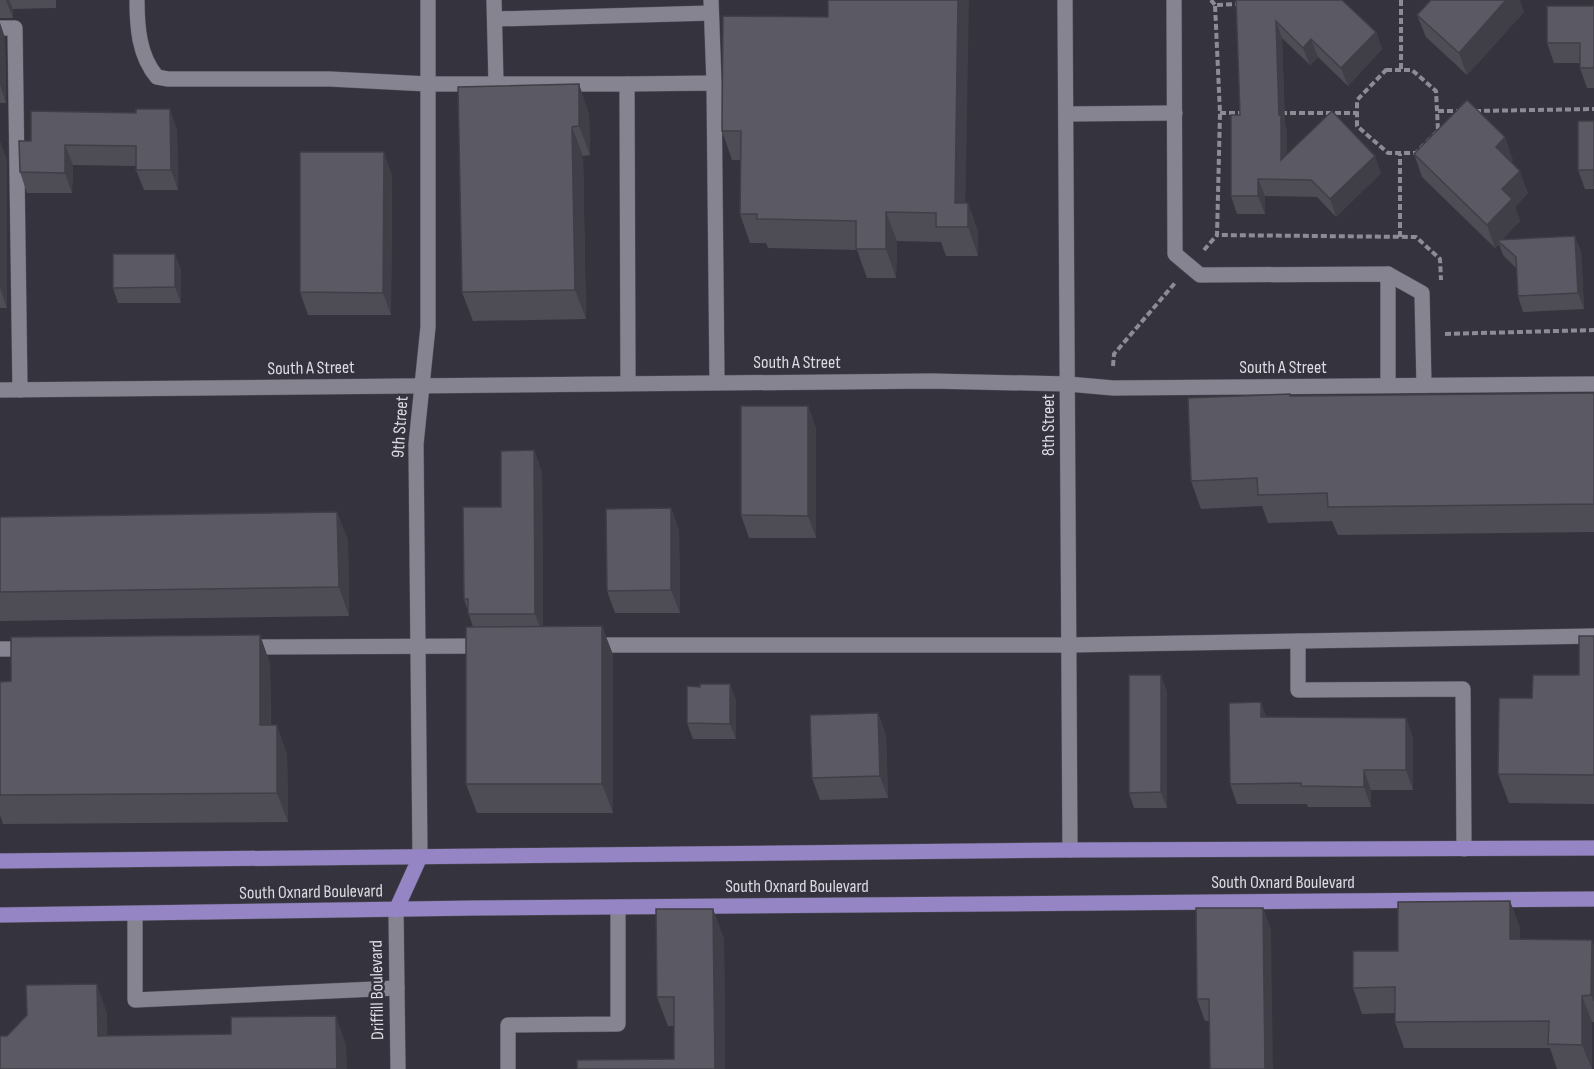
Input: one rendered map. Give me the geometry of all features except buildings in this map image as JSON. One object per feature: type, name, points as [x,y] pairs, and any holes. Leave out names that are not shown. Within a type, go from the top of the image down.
[{"type":"main road","name":"South Oxnard Boulevard","points":[[0,861],[1070,850],[1594,848]]},
{"type":"main road","points":[[396,910],[420,857]]},
{"type":"main road","name":"South Oxnard Boulevard","points":[[0,915],[1594,899]]},
{"type":"street","points":[[137,0],[141,45],[147,66],[157,77],[168,79],[330,79],[428,84],[714,83]]},
{"type":"street","name":"9th Street","points":[[420,857],[416,444],[428,327],[428,0]]},
{"type":"street","points":[[494,0],[496,83]]},
{"type":"street","name":"8th Street","points":[[1065,0],[1070,850]]},
{"type":"street","points":[[1174,0],[1175,254],[1200,275],[1388,274],[1422,293],[1424,385]]},
{"type":"street","points":[[495,18],[711,7],[717,382]]},
{"type":"street","points":[[0,28],[15,28],[20,390]]},
{"type":"street","points":[[627,84],[628,383]]},
{"type":"street","points":[[1066,114],[1174,113]]},
{"type":"street","points":[[1388,274],[1388,386]]},
{"type":"street","name":"South A Street","points":[[0,390],[931,381],[1068,384],[1113,388],[1594,384]]},
{"type":"street","points":[[572,645],[1069,645],[1594,636]]},
{"type":"street","points":[[1298,641],[1298,690],[1463,689],[1464,849]]},
{"type":"street","points":[[227,647],[501,645]]},
{"type":"street","points":[[0,649],[48,649]]},
{"type":"street","points":[[508,1069],[508,1025],[618,1024],[618,907]]},
{"type":"street","name":"Driffill Boulevard","points":[[396,910],[398,1069]]},
{"type":"street","points":[[135,914],[135,1000],[397,988]]},
{"type":"path","points":[[1113,388],[1113,354],[1217,235],[1220,112],[1215,5],[1211,0]]},
{"type":"path","points":[[1401,0],[1401,70]]},
{"type":"path","points":[[1215,5],[1249,3]]},
{"type":"path","points":[[1386,70],[1401,70],[1412,70],[1436,91],[1438,131],[1416,153],[1388,153],[1357,126],[1357,100],[1386,70]]},
{"type":"path","points":[[1474,111],[1594,109]]},
{"type":"path","points":[[1438,111],[1462,111]]},
{"type":"path","points":[[1220,112],[1254,113]]},
{"type":"path","points":[[1277,113],[1357,114]]},
{"type":"path","points":[[1400,154],[1400,237]]},
{"type":"path","points":[[1217,235],[1416,237],[1440,259],[1441,291]]},
{"type":"path","points":[[1443,334],[1594,330]]}]
